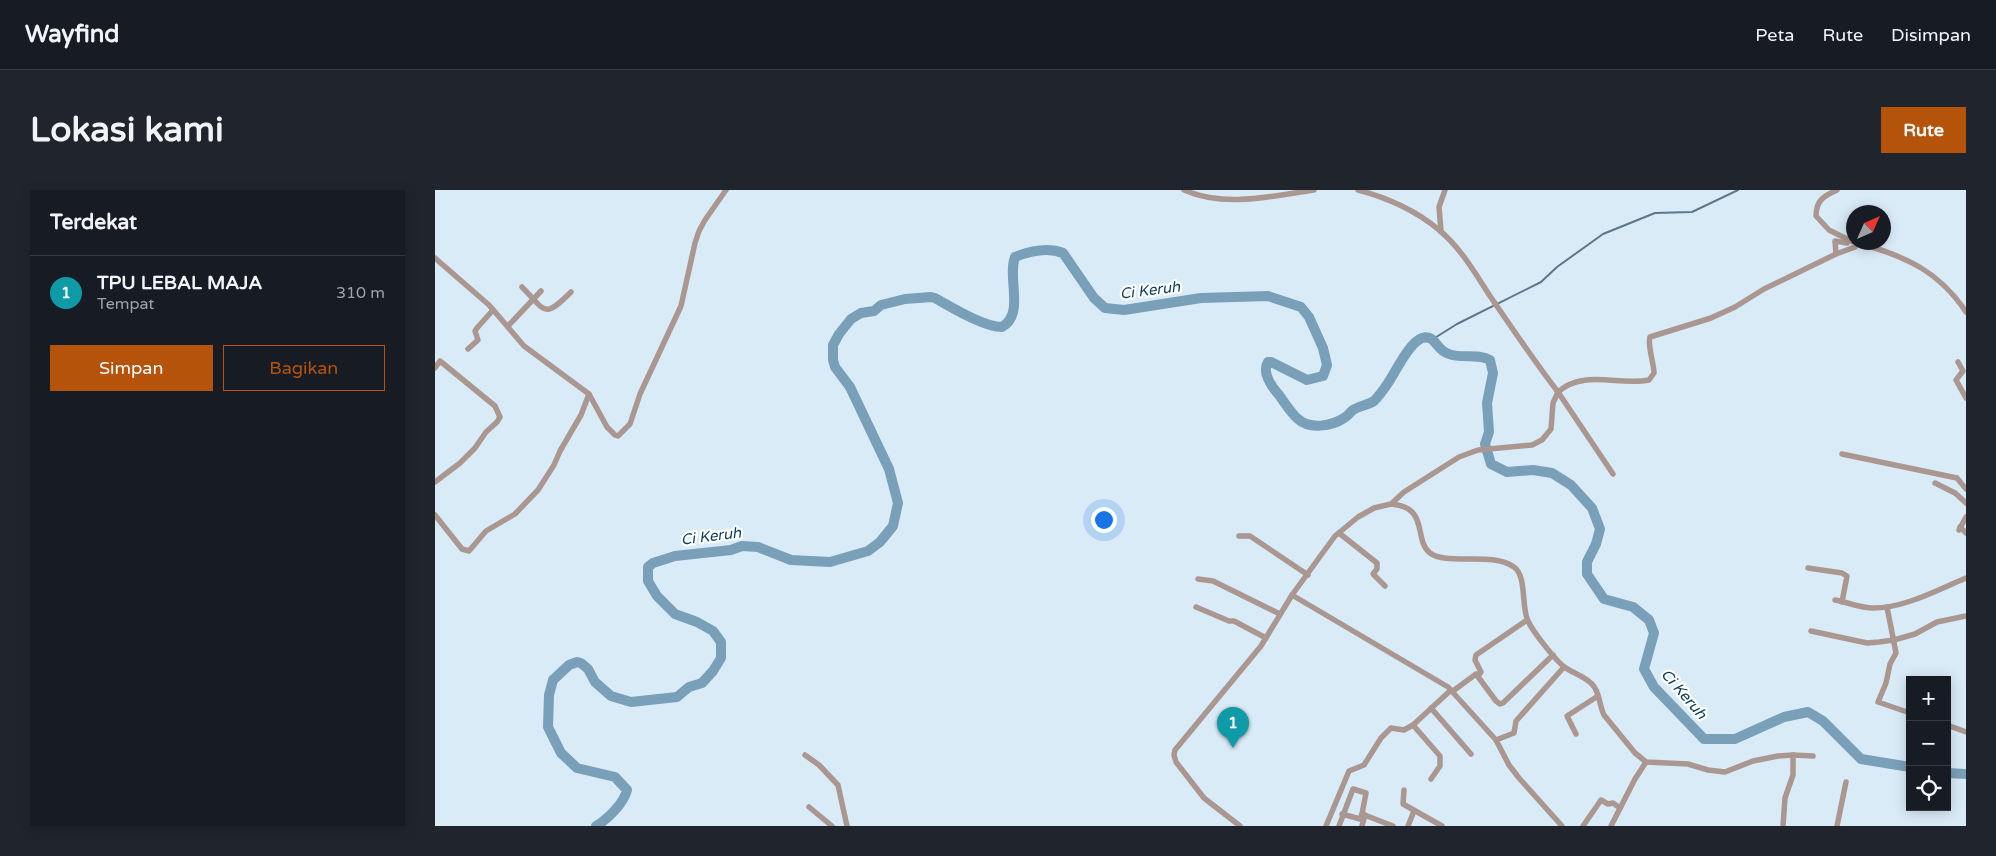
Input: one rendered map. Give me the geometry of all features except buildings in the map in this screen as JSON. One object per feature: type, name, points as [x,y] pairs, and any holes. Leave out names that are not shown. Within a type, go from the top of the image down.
[{"type":"street","points":[[435,258],[493,310],[527,348],[589,394],[607,427],[615,435],[619,436],[630,424],[640,394],[681,306],[699,231],[726,190]]},
{"type":"street","points":[[1183,190],[1193,194],[1229,200],[1314,190]]},
{"type":"street","points":[[1263,190],[1267,196]]},
{"type":"street","points":[[1358,190],[1384,198],[1427,220],[1441,231],[1474,272],[1613,474]]},
{"type":"street","points":[[1441,231],[1439,207],[1445,190]]},
{"type":"street","points":[[1837,190],[1819,202],[1816,207],[1816,216],[1829,230],[1846,238]]},
{"type":"street","points":[[1836,254],[1835,241],[1846,243]]},
{"type":"street","points":[[1391,504],[1397,497],[1417,483],[1459,458],[1477,450],[1501,449],[1531,444],[1547,435],[1551,429],[1553,403],[1558,392],[1566,385],[1579,381],[1649,380],[1654,371],[1649,342],[1650,337],[1711,318],[1735,307],[1764,289],[1848,250]]},
{"type":"street","points":[[1882,250],[1917,265],[1940,281],[1959,301],[1966,312]]},
{"type":"street","points":[[522,287],[541,308],[552,310],[571,292]]},
{"type":"street","points":[[508,326],[541,291]]},
{"type":"street","points":[[468,349],[478,340],[475,331],[493,310]]},
{"type":"street","points":[[435,368],[437,359],[495,406],[500,417],[475,448],[460,463],[435,482]]},
{"type":"street","points":[[1958,362],[1963,371],[1956,380],[1966,398]]},
{"type":"street","points":[[435,515],[462,549],[466,552],[469,551],[486,531],[515,514],[538,490],[555,464],[560,450],[581,415],[589,394]]},
{"type":"street","points":[[1842,454],[1949,476],[1959,480],[1966,489]]},
{"type":"street","points":[[1935,483],[1955,493],[1966,503]]},
{"type":"street","points":[[1240,826],[1204,798],[1180,768],[1174,755],[1175,750],[1266,638],[1292,596],[1339,533],[1358,516],[1374,508],[1391,504],[1405,506],[1410,510],[1417,520],[1425,547],[1432,554],[1450,559],[1486,559],[1515,568],[1521,575],[1527,620],[1553,656],[1563,666],[1593,684],[1604,715],[1635,752],[1646,762],[1688,764],[1708,770],[1725,772],[1753,761],[1793,755],[1813,756]]},
{"type":"street","points":[[1966,517],[1959,528],[1966,533]]},
{"type":"street","points":[[1339,533],[1377,563],[1377,569],[1373,574],[1385,586]]},
{"type":"street","points":[[1239,536],[1250,536],[1308,575]]},
{"type":"street","points":[[1808,568],[1847,576],[1842,602]]},
{"type":"street","points":[[1835,600],[1871,608],[1887,607],[1905,602],[1966,578]]},
{"type":"street","points":[[1199,579],[1213,581],[1280,614]]},
{"type":"street","points":[[1292,596],[1452,691],[1496,740],[1509,765],[1561,826]]},
{"type":"street","points":[[1195,607],[1233,621],[1266,638]]},
{"type":"street","points":[[1887,607],[1896,653],[1889,664],[1886,683],[1878,702],[1906,712]]},
{"type":"street","points":[[1811,631],[1867,643],[1894,640],[1915,634],[1937,622],[1966,616]]},
{"type":"street","points":[[1478,676],[1481,672],[1475,660],[1476,655],[1527,620]]},
{"type":"street","points":[[1325,826],[1349,771],[1363,765],[1381,738],[1391,728],[1404,730],[1474,674],[1478,676],[1496,702],[1503,703],[1553,656]]},
{"type":"street","points":[[1496,740],[1514,733],[1516,721],[1563,666]]},
{"type":"street","points":[[1576,734],[1567,716],[1598,696]]},
{"type":"street","points":[[1431,708],[1471,754]]},
{"type":"street","points":[[1413,724],[1440,756],[1440,766],[1431,779]]},
{"type":"street","points":[[1951,726],[1966,732]]},
{"type":"street","points":[[805,755],[819,765],[838,785],[847,826]]},
{"type":"street","points":[[1783,826],[1785,798],[1793,775],[1793,755]]},
{"type":"street","points":[[1611,826],[1646,762]]},
{"type":"street","points":[[1837,826],[1846,782]]},
{"type":"street","points":[[1339,826],[1342,814],[1354,789],[1366,793],[1363,819]]},
{"type":"street","points":[[1404,790],[1403,804],[1442,826]]},
{"type":"street","points":[[1583,826],[1601,800],[1608,804],[1613,803],[1620,808]]},
{"type":"street","points":[[809,807],[832,826]]},
{"type":"street","points":[[1408,826],[1414,811]]},
{"type":"street","points":[[1342,814],[1393,826]]},
{"type":"waterway","points":[[1433,339],[1457,324],[1541,282],[1557,267],[1603,234],[1655,213],[1692,212],[1738,190]]},
{"type":"waterway","name":"Ci Keruh","points":[[596,826],[615,810],[623,800],[627,790],[615,777],[577,768],[561,753],[548,727],[549,695],[553,680],[569,665],[577,662],[581,663],[588,669],[595,682],[611,696],[631,702],[677,697],[689,687],[702,683],[713,671],[721,658],[721,642],[713,631],[697,622],[675,614],[657,596],[648,581],[648,567],[653,563],[675,556],[731,550],[742,546],[758,547],[791,560],[830,562],[868,551],[880,542],[893,526],[898,503],[889,469],[850,387],[835,367],[833,345],[839,334],[851,319],[861,313],[874,311],[881,305],[905,299],[931,297],[986,324],[1002,327],[1013,314],[1013,266],[1015,257],[1045,250],[1063,253],[1094,298],[1105,308],[1124,310],[1201,298],[1268,296],[1301,307],[1309,317],[1323,348],[1327,365],[1323,376],[1307,380],[1271,362],[1268,362],[1266,371],[1271,384],[1290,411],[1298,419],[1309,425],[1321,426],[1339,421],[1355,409],[1374,401],[1380,395],[1412,345],[1422,338],[1430,338],[1444,352],[1449,354],[1480,357],[1490,360],[1493,373],[1487,403],[1489,432],[1485,444],[1491,464],[1507,472],[1533,470],[1552,473],[1571,485],[1592,508],[1600,529],[1596,544],[1587,562],[1587,574],[1604,599],[1633,607],[1649,620],[1654,633],[1644,669],[1654,687],[1704,739],[1735,739],[1784,717],[1808,712],[1823,721],[1861,759],[1906,766]]},
{"type":"waterway","name":"Ci Keruh","points":[[1951,773],[1966,774]]},
{"type":"place","name":"TPU LEBAL MAJA","points":[[1233,748]]}]
